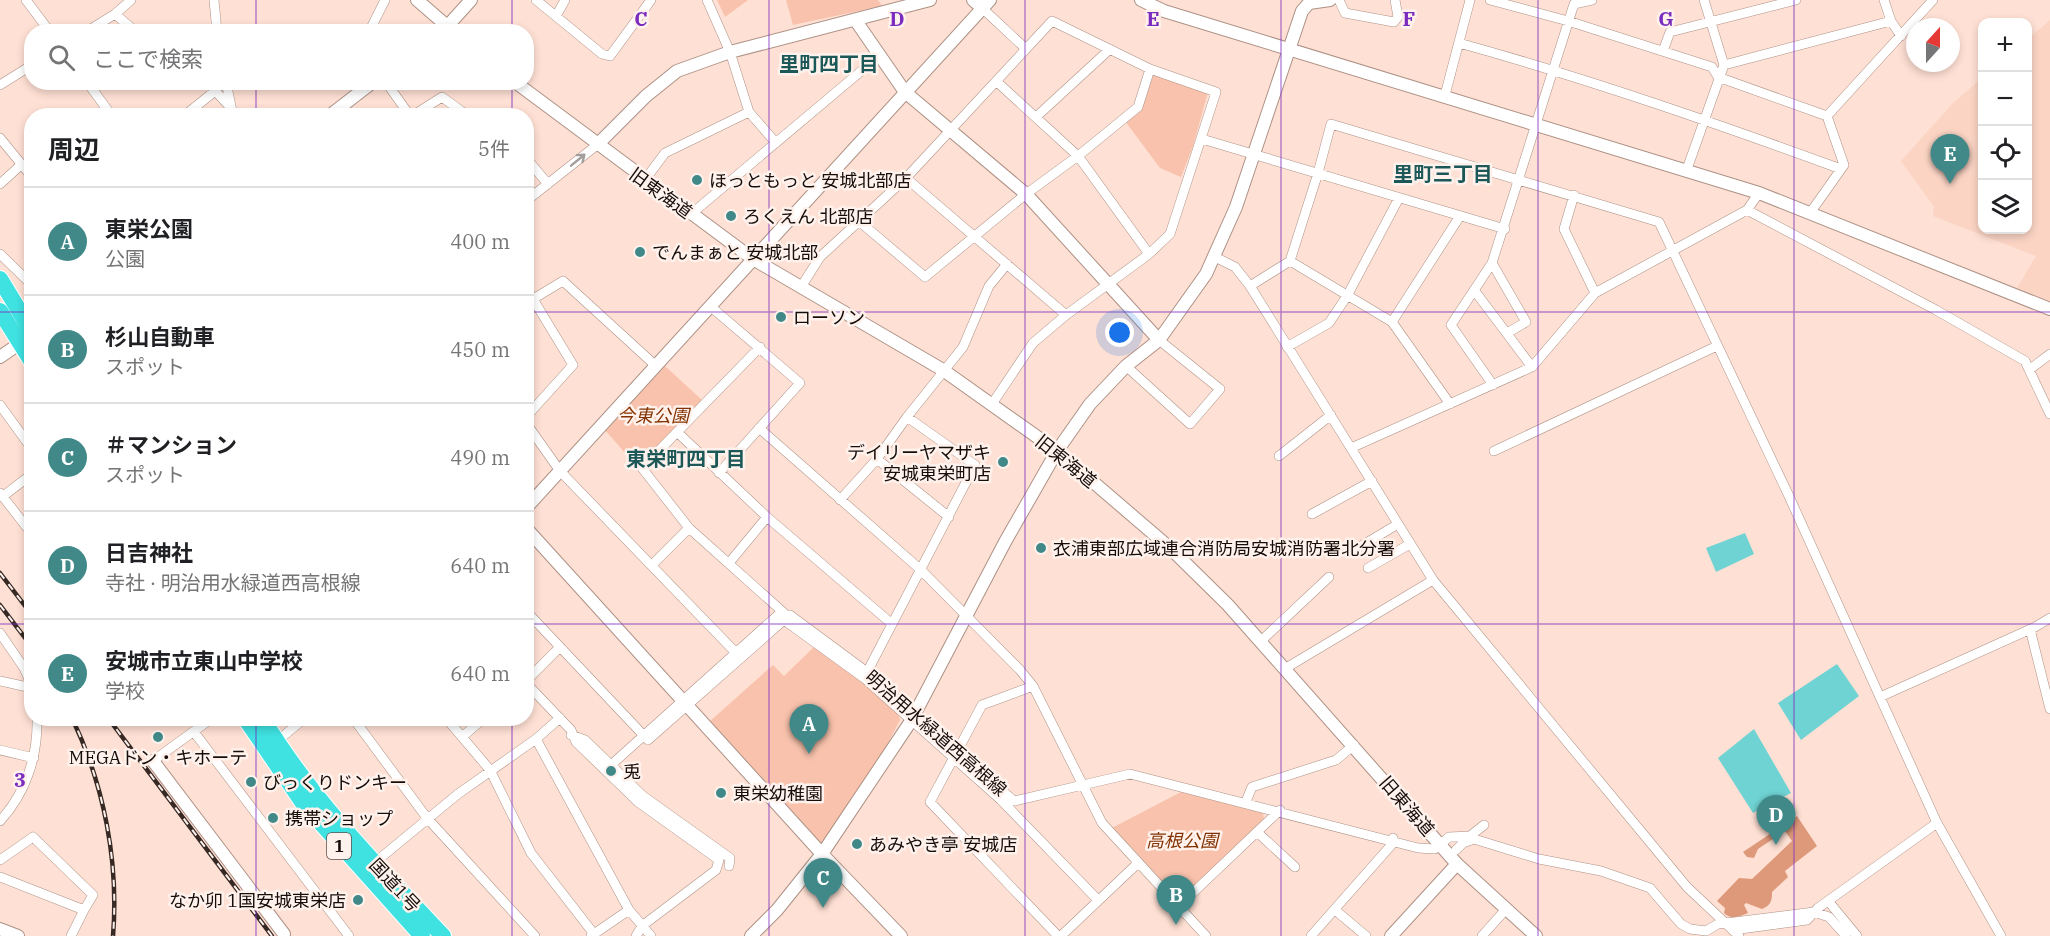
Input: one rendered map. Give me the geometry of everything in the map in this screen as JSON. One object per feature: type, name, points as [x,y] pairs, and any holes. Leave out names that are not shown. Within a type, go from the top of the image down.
[{"type":"highway","points":[[0,279],[24,331]]},
{"type":"highway","points":[[0,311],[24,334]]},
{"type":"highway","name":"国道1号","points":[[250,726],[283,777],[368,868],[444,936]]},
{"type":"highway","name":"国道1号","points":[[267,726],[308,788],[422,936]]},
{"type":"street","points":[[26,0],[44,24]]},
{"type":"street","points":[[99,24],[131,0]]},
{"type":"street","points":[[214,0],[216,24]]},
{"type":"street","points":[[373,24],[385,0]]},
{"type":"street","points":[[417,0],[442,24]]},
{"type":"street","points":[[453,24],[471,0]]},
{"type":"street","points":[[536,0],[602,54],[610,56],[651,0]]},
{"type":"street","points":[[556,16],[565,0]]},
{"type":"street","points":[[707,0],[730,52],[749,112],[776,142]]},
{"type":"street","points":[[534,195],[597,145],[646,96],[677,71],[730,52],[930,0]]},
{"type":"street","points":[[1141,0],[1164,11],[1538,123],[1759,193],[2050,309]]},
{"type":"street","points":[[751,936],[777,910],[822,854],[913,717],[1005,542],[1057,451],[1090,404],[1126,366],[1159,340],[1184,307],[1215,257],[1255,154],[1302,10],[1308,1],[1330,0]]},
{"type":"street","points":[[1339,0],[1345,13],[1394,22],[1398,17],[1395,0]]},
{"type":"street","points":[[1445,95],[1470,0]]},
{"type":"street","points":[[1490,0],[1568,21],[1712,67],[1719,77],[1827,116]]},
{"type":"street","points":[[1493,385],[1452,325],[1492,263],[1505,229],[1574,3],[1592,0]]},
{"type":"street","points":[[1687,169],[1703,118],[1724,65],[1704,0]]},
{"type":"street","points":[[1663,51],[1670,32],[1796,0]]},
{"type":"street","points":[[1884,0],[1891,21],[1901,36]]},
{"type":"street","points":[[1827,116],[1933,0]]},
{"type":"street","points":[[534,499],[982,3],[1025,48]]},
{"type":"street","points":[[115,14],[127,24]]},
{"type":"street","points":[[856,21],[904,92],[1026,194],[1110,283],[1159,340],[1220,389],[1190,423],[1126,366]]},
{"type":"street","points":[[801,287],[820,257],[906,178],[1052,21],[1150,69],[1216,92],[1170,234],[1149,254],[1066,315],[1033,343],[992,404]]},
{"type":"street","points":[[1724,65],[1891,21]]},
{"type":"street","points":[[1460,43],[1554,69],[1703,118],[1841,169]]},
{"type":"street","points":[[1036,117],[1110,49]]},
{"type":"street","points":[[690,215],[879,56]]},
{"type":"street","points":[[860,222],[925,277],[1026,194],[1078,156],[1138,107],[1150,69]]},
{"type":"street","points":[[0,85],[24,70]]},
{"type":"street","points":[[996,81],[1078,156],[1149,254]]},
{"type":"street","points":[[93,90],[106,108]]},
{"type":"street","points":[[228,90],[231,108]]},
{"type":"street","points":[[340,108],[363,90]]},
{"type":"street","points":[[392,90],[405,108]]},
{"type":"street","name":"旧東海道","points":[[525,90],[644,181],[753,259],[943,370],[1057,451],[1170,548],[1286,668],[1354,745],[1438,847],[1536,936]]},
{"type":"street","points":[[194,108],[215,91],[229,108]]},
{"type":"street","points":[[424,108],[442,97],[457,108]]},
{"type":"street","points":[[644,181],[665,153],[749,112]]},
{"type":"street","points":[[1810,213],[1844,165],[1827,116]]},
{"type":"street","points":[[1250,286],[1290,261],[1318,173],[1330,124],[1659,222],[1937,823],[2001,936]]},
{"type":"street","points":[[0,138],[24,167]]},
{"type":"street","points":[[1202,139],[1505,229]]},
{"type":"street","points":[[0,184],[22,164]]},
{"type":"street","points":[[534,167],[548,184]]},
{"type":"street","points":[[906,178],[1066,315]]},
{"type":"street","points":[[1351,448],[1532,367],[1595,292],[1747,210],[1759,193]]},
{"type":"street","points":[[1574,195],[1564,229],[1595,292]]},
{"type":"street","points":[[1287,347],[1329,323],[1347,296],[1399,198]]},
{"type":"street","points":[[1747,210],[2025,360],[2050,414]]},
{"type":"street","points":[[1392,322],[1460,216]]},
{"type":"street","points":[[0,254],[24,277]]},
{"type":"street","points":[[1215,257],[1235,267],[1250,286],[1433,580],[1687,887],[1733,930]]},
{"type":"street","points":[[1290,261],[1392,322],[1450,404]]},
{"type":"street","points":[[1492,263],[1526,322],[1507,333]]},
{"type":"street","points":[[840,500],[877,459],[943,370],[963,347],[989,286],[1007,264]]},
{"type":"street","points":[[534,298],[563,281],[567,283],[656,366]]},
{"type":"street","points":[[1474,290],[1532,367]]},
{"type":"street","points":[[534,301],[573,365],[534,408]]},
{"type":"street","points":[[710,306],[800,382],[718,473]]},
{"type":"street","points":[[0,357],[24,339]]},
{"type":"street","points":[[1494,451],[1717,346]]},
{"type":"street","points":[[759,347],[677,432],[767,517],[892,624]]},
{"type":"street","points":[[2029,370],[2050,354]]},
{"type":"street","points":[[0,405],[24,438]]},
{"type":"street","points":[[1280,456],[1330,415]]},
{"type":"street","points":[[866,675],[975,465],[907,417]]},
{"type":"street","points":[[759,428],[921,570],[1034,686],[1080,783],[1102,823],[1137,864],[1206,936]]},
{"type":"street","name":"明治用水緑道西高根線","points":[[677,432],[642,468],[690,528],[784,618],[790,615],[866,675],[1005,799],[1098,900]]},
{"type":"street","points":[[534,434],[560,471],[738,655]]},
{"type":"street","points":[[877,459],[949,517]]},
{"type":"street","points":[[24,479],[1,495],[24,524]]},
{"type":"street","points":[[1312,514],[1372,481]]},
{"type":"street","points":[[729,563],[767,517]]},
{"type":"street","points":[[1356,549],[1398,524]]},
{"type":"street","points":[[652,565],[690,528]]},
{"type":"street","points":[[534,537],[822,854],[901,936]]},
{"type":"street","points":[[1368,568],[1410,544]]},
{"type":"street","points":[[1261,641],[1329,577]]},
{"type":"street","points":[[1286,668],[1433,580]]},
{"type":"street","points":[[611,765],[642,734],[685,701],[738,655],[778,615],[784,618]]},
{"type":"street","points":[[1880,697],[2050,618]]},
{"type":"street","points":[[534,619],[642,734]]},
{"type":"street","points":[[2030,629],[2050,710]]},
{"type":"street","points":[[0,633],[24,668]]},
{"type":"street","points":[[534,674],[560,647]]},
{"type":"street","points":[[0,681],[24,686]]},
{"type":"street","points":[[1034,686],[982,705],[954,753],[930,802],[1059,936],[1137,864]]},
{"type":"street","points":[[534,692],[558,720]]},
{"type":"street","points":[[534,699],[574,736],[585,740],[643,796],[730,858],[729,866]]},
{"type":"street","points":[[368,868],[427,818],[490,770],[536,740],[558,720]]},
{"type":"street","points":[[2,817],[23,789],[34,758],[37,726]]},
{"type":"street","points":[[202,726],[153,761],[285,935]]},
{"type":"street","points":[[276,742],[295,726]]},
{"type":"street","points":[[359,726],[427,818],[535,936]]},
{"type":"street","points":[[453,726],[490,770],[531,853],[593,935],[629,910]]},
{"type":"street","points":[[462,737],[475,726]]},
{"type":"street","points":[[194,732],[349,936]]},
{"type":"street","points":[[574,736],[576,742],[638,802],[719,860],[716,870],[642,926],[636,936]]},
{"type":"street","points":[[536,740],[629,910],[651,936]]},
{"type":"street","points":[[1247,799],[1252,787],[1336,760],[1354,745]]},
{"type":"street","points":[[0,750],[34,758]]},
{"type":"street","points":[[1080,783],[1131,768],[1280,810]]},
{"type":"street","points":[[1005,799],[1130,774],[1393,838],[1394,842]]},
{"type":"street","points":[[1178,907],[1280,810]]},
{"type":"street","points":[[1456,850],[1463,843],[1474,839],[1539,859],[1601,871],[1650,888],[1682,924],[1690,929],[1733,930],[1807,920],[1814,912],[1937,823]]},
{"type":"street","points":[[1394,842],[1438,847],[1449,837],[1470,836],[1484,825]]},
{"type":"street","points":[[1257,832],[1295,867]]},
{"type":"street","points":[[0,860],[33,837],[93,895],[71,936]]},
{"type":"street","points":[[1311,936],[1394,842]]},
{"type":"street","points":[[1391,936],[1457,864]]},
{"type":"street","points":[[0,877],[84,910]]},
{"type":"street","points":[[1828,902],[1857,936]]},
{"type":"street","points":[[1482,936],[1507,908]]},
{"type":"street","points":[[1335,910],[1366,936]]},
{"type":"street","points":[[1814,912],[1828,917],[1846,936]]},
{"type":"street","points":[[0,929],[18,936]]},
{"type":"shaded area","points":[[2050,20],[2050,302],[2017,288],[2036,256],[1979,234],[2032,234],[2032,36]]},
{"type":"shaded area","points":[[1978,81],[1978,233],[1933,216],[1934,207],[1901,161],[1953,103]]},
{"type":"shaded area","points":[[1797,816],[1817,846],[1785,871],[1788,877],[1772,892],[1767,906],[1762,909],[1746,903],[1744,905],[1748,913],[1729,917],[1724,913],[1725,908],[1717,901],[1739,878],[1752,879],[1792,841],[1785,831],[1758,849],[1754,858],[1747,857],[1743,852]]},
{"type":"green space","points":[[717,0],[748,0],[725,17]]},
{"type":"green space","points":[[786,0],[878,0],[882,6],[793,25]]},
{"type":"green space","points":[[1155,72],[1208,92],[1193,146],[1181,177],[1160,168],[1125,121],[1140,109]]},
{"type":"green space","name":"今東公園","points":[[665,366],[702,400],[638,468],[605,430]]},
{"type":"green space","points":[[814,647],[861,680],[899,716],[900,720],[865,786],[822,849],[709,722],[773,665],[784,676]]},
{"type":"green space","name":"高根公園","points":[[1181,792],[1263,813],[1264,820],[1182,898],[1176,899],[1110,829]]},
{"type":"water","points":[[1745,533],[1754,554],[1716,572],[1706,548]]},
{"type":"water","points":[[1837,664],[1859,696],[1801,740],[1778,703]]},
{"type":"water","points":[[1754,729],[1791,793],[1753,813],[1718,758]]},
{"type":"railway","points":[[0,573],[24,604]]},
{"type":"railway","points":[[0,605],[24,636]]},
{"type":"railway","points":[[75,726],[93,770],[107,824],[114,880],[113,936]]},
{"type":"railway","points":[[114,726],[272,936]]},
{"type":"place","name":"ほっともっと 安城北部店","points":[[697,180]]},
{"type":"place","name":"安城市立東山中学校","points":[[1950,184]]},
{"type":"place","name":"ろくえん 北部店","points":[[731,216]]},
{"type":"place","name":"でんまぁと 安城北部","points":[[640,252]]},
{"type":"place","name":"ローソン","points":[[781,317]]},
{"type":"place","name":"デイリーヤマザキ 安城東栄町店","points":[[1003,462]]},
{"type":"place","name":"衣浦東部広域連合消防局安城消防署北分署","points":[[1041,548]]},
{"type":"place","name":"MEGAドン・キホーテ","points":[[158,737]]},
{"type":"place","name":"東栄公園","points":[[809,754]]},
{"type":"place","name":"兎","points":[[611,771]]},
{"type":"place","name":"びっくりドンキー","points":[[251,782]]},
{"type":"place","name":"東栄幼稚園","points":[[721,793]]},
{"type":"place","name":"携帯ショップ","points":[[273,818]]},
{"type":"place","name":"あみやき亭 安城店","points":[[857,844]]},
{"type":"place","name":"日吉神社","points":[[1776,845]]},
{"type":"place","name":"なか卯 1国安城東栄店","points":[[358,900]]},
{"type":"place","name":"＃マンション","points":[[823,908]]},
{"type":"place","name":"杉山自動車","points":[[1176,925]]},
{"type":"district","name":"里町四丁目","points":[[829,63]]},
{"type":"district","name":"里町三丁目","points":[[1443,173]]},
{"type":"district","name":"東栄町四丁目","points":[[686,458]]}]
